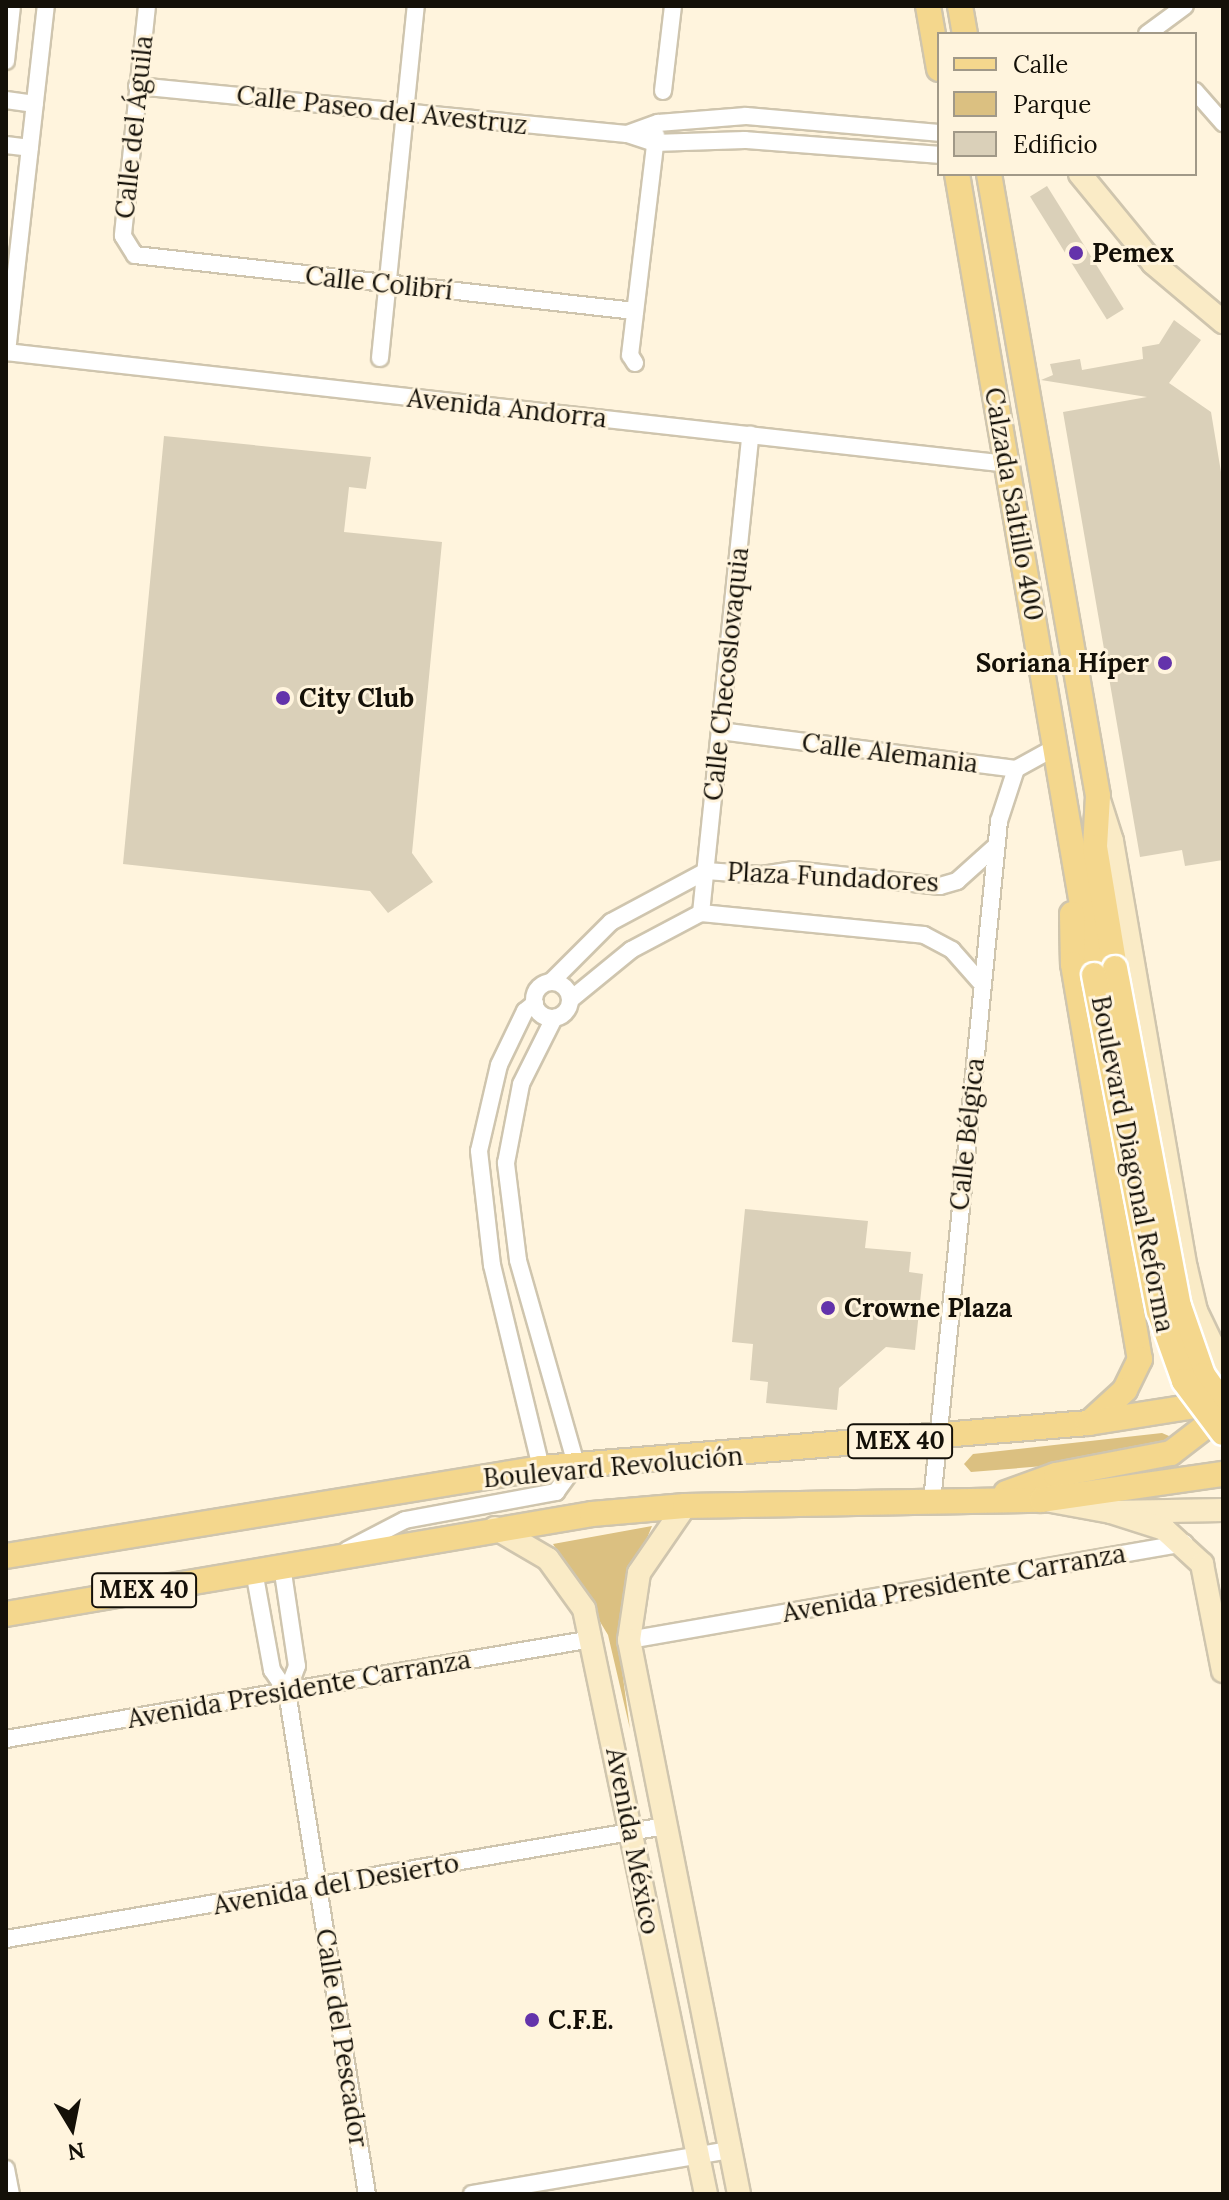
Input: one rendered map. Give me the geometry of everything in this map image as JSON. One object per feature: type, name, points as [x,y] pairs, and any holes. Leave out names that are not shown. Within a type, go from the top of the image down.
[{"type":"main road","points":[[928,6],[937,58]]},
{"type":"main road","name":"Calzada Saltillo 400","points":[[957,176],[1054,748],[1078,875],[1105,972]]},
{"type":"main road","name":"Calzada Saltillo 400","points":[[989,176],[1098,796],[1095,847],[1105,972]]},
{"type":"main road","points":[[1078,875],[1073,964],[1132,1316],[1136,1373],[1088,1423]]},
{"type":"main road","name":"Boulevard Diagonal Reforma","points":[[1105,972],[1179,1306],[1203,1375],[1223,1403]]},
{"type":"main road","name":"Boulevard Diagonal Reforma","points":[[1105,972],[1162,1321],[1184,1381],[1223,1433]]},
{"type":"main road","points":[[1123,1273],[1132,1261],[1153,1254],[1186,1268]]},
{"type":"main road","points":[[1132,1316],[1166,1328],[1196,1311]]},
{"type":"main road","name":"Boulevard Revolución","points":[[6,1556],[541,1468],[934,1438],[1088,1423],[1223,1403]]},
{"type":"main road","points":[[989,1500],[1056,1475],[1171,1453],[1223,1413]]},
{"type":"main road","name":"MEX 40","points":[[6,1614],[495,1528],[685,1506],[1042,1500],[1223,1474]]},
{"type":"street","points":[[6,61],[12,6]]},
{"type":"street","points":[[6,352],[46,6]]},
{"type":"street","name":"Calle del Águila","points":[[126,248],[137,86],[147,6]]},
{"type":"street","points":[[380,358],[416,6]]},
{"type":"street","points":[[663,91],[673,6]]},
{"type":"street","points":[[1150,32],[1185,6]]},
{"type":"street","name":"Calle Paseo del Avestruz","points":[[137,86],[627,134],[654,143],[745,140],[937,155]]},
{"type":"street","points":[[1197,93],[1223,123]]},
{"type":"street","points":[[6,100],[35,104]]},
{"type":"street","name":"Calle Paseo del Avestruz","points":[[627,134],[658,123],[746,116],[937,133]]},
{"type":"street","points":[[635,363],[630,355],[658,123]]},
{"type":"street","points":[[6,145],[30,148]]},
{"type":"street","points":[[1082,176],[1153,263],[1223,322]]},
{"type":"street","name":"Calle Colibrí","points":[[126,248],[135,255],[635,311]]},
{"type":"street","name":"Avenida Andorra","points":[[6,352],[1007,464]]},
{"type":"street","name":"Calle Checoslovaquia","points":[[701,913],[750,435]]},
{"type":"street","name":"Calle Alemania","points":[[720,731],[1016,769],[1054,748]]},
{"type":"street","name":"Calle Bélgica","points":[[932,1502],[934,1438],[996,846],[1016,769]]},
{"type":"street","points":[[1098,796],[1112,841],[1186,1268],[1196,1311],[1223,1367]]},
{"type":"street","name":"Plaza Fundadores","points":[[551,982],[611,922],[706,871],[762,875],[793,870],[940,886],[957,881],[996,846]]},
{"type":"street","name":"Plaza Fundadores","points":[[570,1000],[631,950],[701,913],[924,935],[952,950],[983,985]]},
{"type":"street","points":[[338,1555],[405,1520],[556,1492],[576,1464],[518,1260],[506,1163],[510,1123],[554,1018],[570,1000],[567,989],[551,982],[537,991],[535,1003],[525,1011],[499,1065],[481,1138],[483,1217],[541,1468]]},
{"type":"street","points":[[535,1003],[554,1018]]},
{"type":"street","points":[[492,1265],[518,1260]]},
{"type":"street","points":[[1042,1500],[1111,1512],[1223,1510]]},
{"type":"street","name":"Avenida México","points":[[685,1506],[639,1573],[629,1640],[739,2194]]},
{"type":"street","points":[[1111,1512],[1185,1543],[1202,1564],[1223,1671]]},
{"type":"street","name":"Avenida México","points":[[495,1528],[523,1540],[568,1582],[592,1639],[706,2194]]},
{"type":"street","name":"Avenida Presidente Carranza","points":[[629,1640],[1185,1543]]},
{"type":"street","points":[[282,1566],[297,1666],[287,1692]]},
{"type":"street","points":[[254,1571],[272,1670],[287,1692]]},
{"type":"street","name":"Avenida Presidente Carranza","points":[[6,1739],[592,1639]]},
{"type":"street","name":"Calle del Pescador","points":[[287,1692],[367,2194]]},
{"type":"street","name":"Avenida del Desierto","points":[[6,1939],[665,1826]]},
{"type":"street","points":[[472,2194],[730,2150]]},
{"type":"street","points":[[6,2169],[11,2194]]},
{"type":"green space","points":[[1162,1433],[1176,1439],[1130,1459],[971,1472],[964,1464],[973,1454]]},
{"type":"green space","points":[[652,1526],[624,1594],[617,1633],[630,1729],[608,1635],[553,1544]]},
{"type":"building","name":"Pemex","points":[[1047,186],[1124,309],[1107,320],[1030,197]]},
{"type":"building","name":"Soriana Híper","points":[[1174,320],[1201,340],[1169,383],[1211,412],[1223,484],[1223,860],[1185,866],[1182,850],[1140,857],[1063,412],[1147,397],[1041,380],[1053,375],[1050,364],[1080,359],[1082,370],[1143,359],[1142,347],[1159,344]]},
{"type":"building","name":"City Club","points":[[164,436],[371,457],[366,489],[349,487],[344,532],[442,542],[412,853],[433,882],[388,913],[370,891],[123,864]]},
{"type":"building","name":"Crowne Plaza","points":[[745,1209],[868,1221],[865,1248],[911,1252],[909,1272],[923,1274],[915,1350],[886,1347],[839,1388],[837,1410],[766,1403],[768,1382],[750,1380],[753,1344],[732,1342]]},
{"type":"place","name":"Pemex","points":[[1076,253]]},
{"type":"place","name":"Soriana Híper","points":[[1165,663]]},
{"type":"place","name":"City Club","points":[[283,698]]},
{"type":"place","name":"Crowne Plaza","points":[[828,1308]]},
{"type":"place","name":"C.F.E.","points":[[532,2020]]}]
